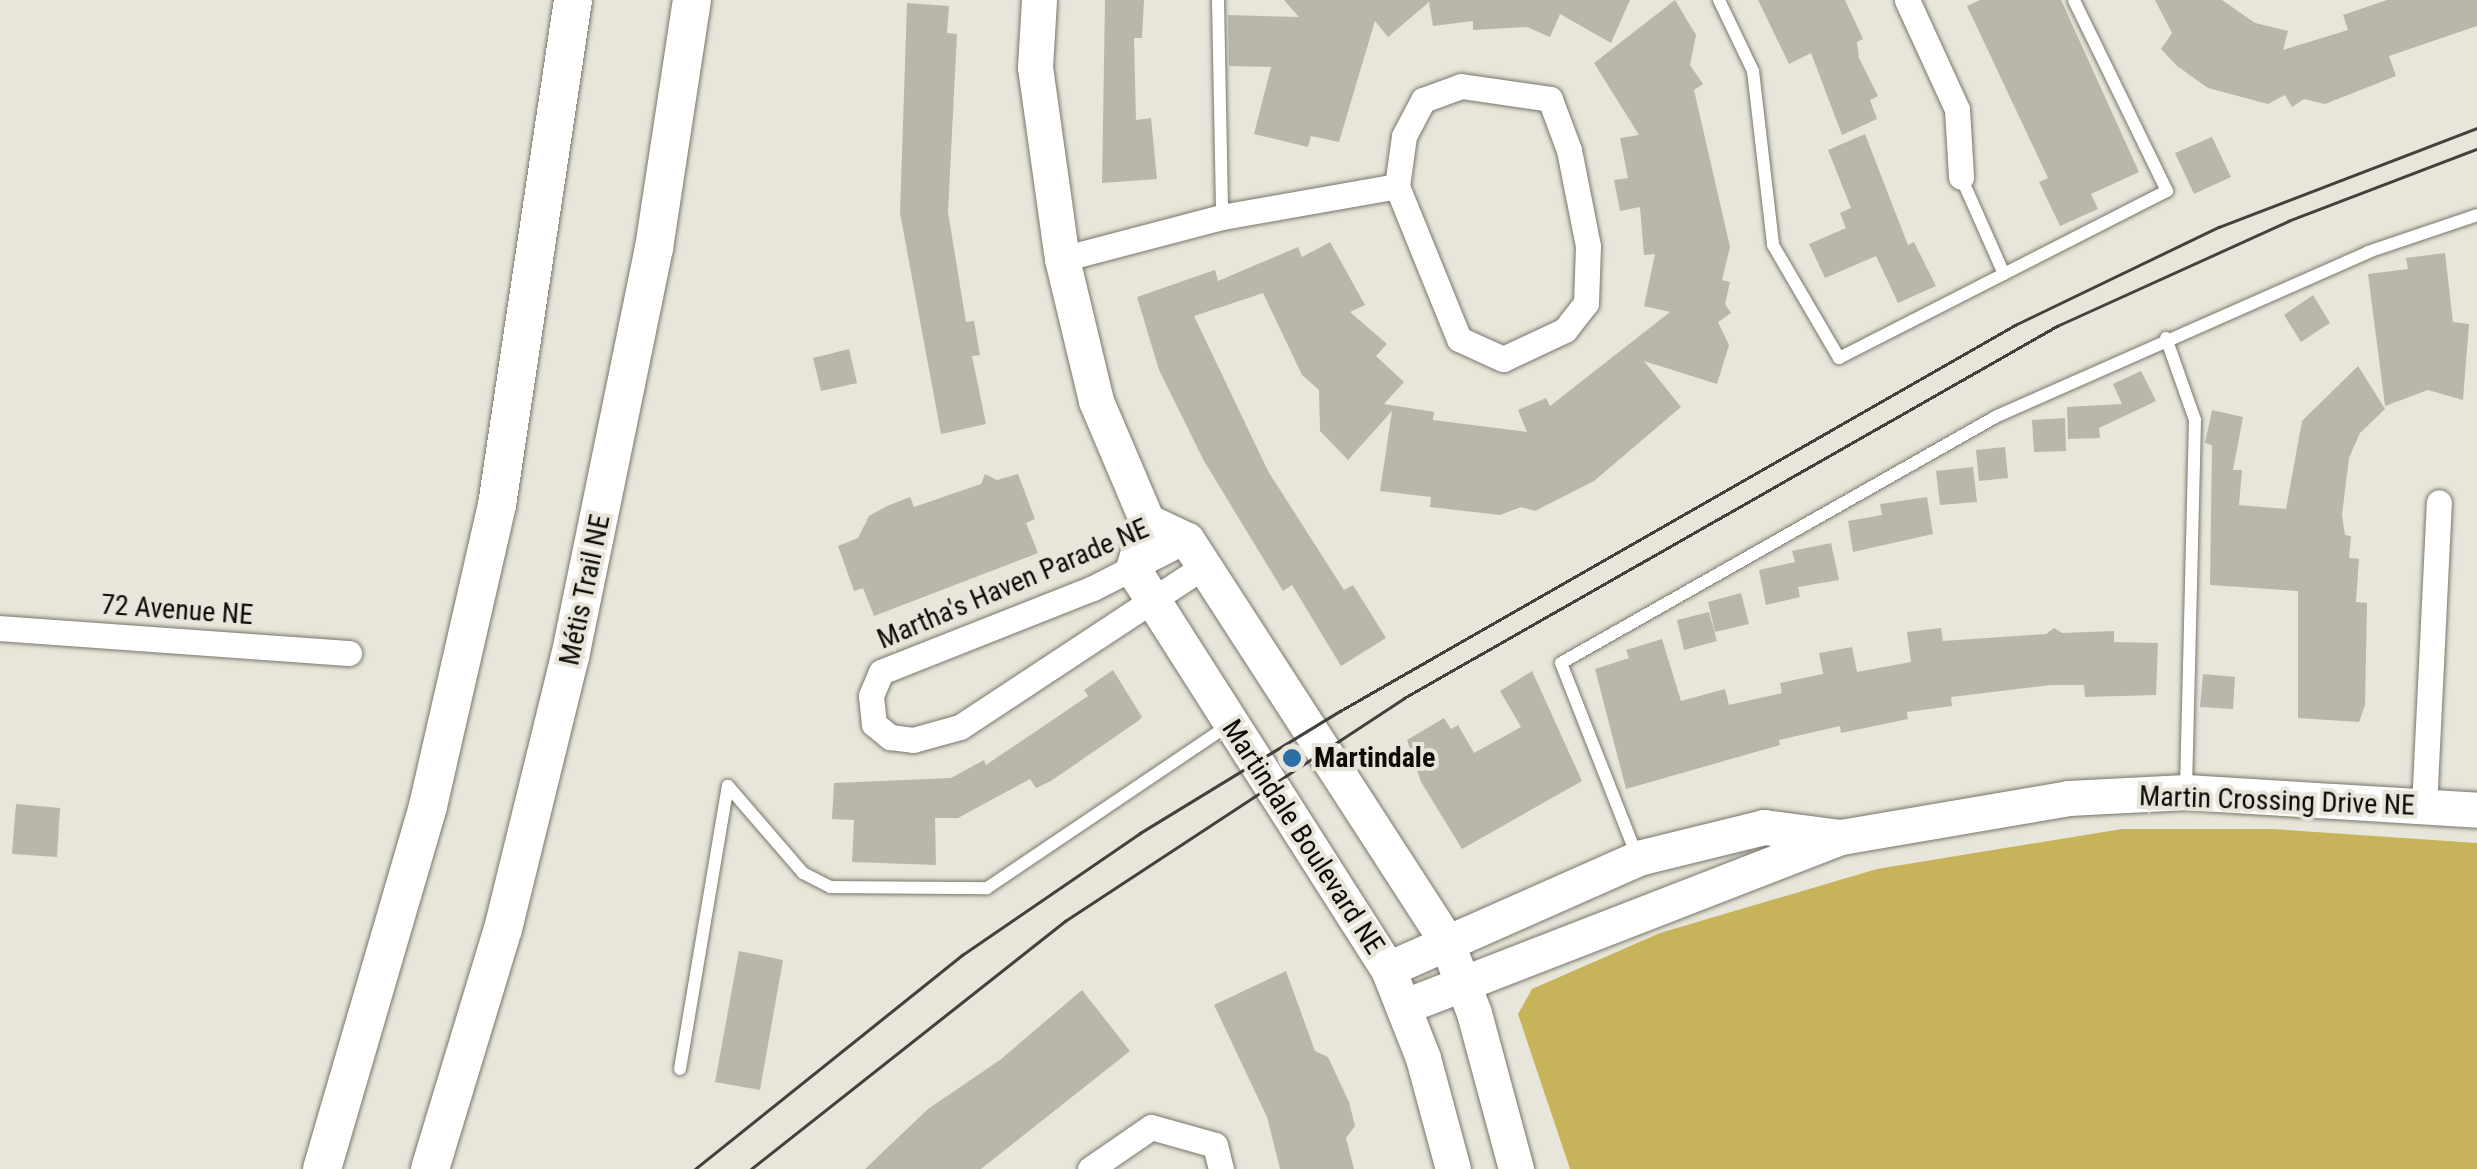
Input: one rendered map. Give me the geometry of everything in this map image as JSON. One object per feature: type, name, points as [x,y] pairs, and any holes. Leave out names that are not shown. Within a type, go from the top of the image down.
[{"type":"main road","points":[[322,1169],[428,806],[497,504],[573,0]]},
{"type":"main road","name":"Métis Trail NE","points":[[430,1169],[503,929],[570,657],[654,248],[692,0]]},
{"type":"street","points":[[1039,0],[1035,67],[1062,259],[1096,401],[1147,521],[1195,553],[1446,941],[1463,982],[1516,1169]]},
{"type":"street","points":[[1907,0],[1958,110],[1961,177]]},
{"type":"street","points":[[1461,86],[1550,99],[1569,150],[1588,246],[1586,302],[1565,330],[1504,360],[1459,339],[1397,186],[1404,136],[1423,100],[1461,86]]},
{"type":"street","points":[[1062,259],[1222,216],[1397,186]]},
{"type":"street","points":[[2424,807],[2439,502]]},
{"type":"street","points":[[1132,569],[1147,521]]},
{"type":"street","name":"Martha's Haven Parade NE","points":[[1195,553],[1152,599],[960,727],[913,740],[890,737],[874,724],[871,696],[881,672],[1132,569],[1195,553]]},
{"type":"street","name":"Martindale Boulevard NE","points":[[1132,569],[1388,969],[1405,1006],[1453,1169]]},
{"type":"street","name":"72 Avenue NE","points":[[0,628],[349,653]]},
{"type":"street","name":"Martin Crossing Drive NE","points":[[1405,1006],[1841,837],[2068,798],[2186,792],[2477,810]]},
{"type":"street","name":"Martin Crossing Drive NE","points":[[1388,969],[1638,858],[1764,827],[1841,837]]},
{"type":"street","points":[[1090,1169],[1151,1127],[1215,1145],[1222,1169]]},
{"type":"lane","points":[[1218,0],[1222,216]]},
{"type":"lane","points":[[1719,0],[1753,71],[1772,245],[1839,358],[2168,192],[2074,0]]},
{"type":"lane","points":[[1961,177],[2004,274]]},
{"type":"lane","points":[[1638,858],[1561,663],[1997,416],[2166,338],[2368,252],[2477,215]]},
{"type":"lane","points":[[2166,338],[2195,420],[2186,792]]},
{"type":"lane","points":[[680,1069],[728,786],[792,862],[832,888],[987,888],[1231,723]]},
{"type":"shaded area","points":[[2122,829],[2272,829],[2477,843],[2477,1169],[1570,1169],[1518,1014],[1532,989],[1660,933],[1877,869]]},
{"type":"building","points":[[1105,0],[1144,0],[1142,38],[1134,38],[1136,120],[1151,118],[1157,179],[1102,183]]},
{"type":"building","points":[[1284,0],[1630,0],[1611,43],[1560,14],[1550,37],[1527,27],[1473,30],[1473,21],[1433,26],[1429,2],[1388,37],[1375,21],[1339,142],[1311,136],[1308,147],[1254,134],[1271,67],[1229,66],[1228,15],[1299,17]]},
{"type":"building","points":[[1675,0],[1696,35],[1690,65],[1703,84],[1694,90],[1730,247],[1722,280],[1730,282],[1725,304],[1731,313],[1718,322],[1729,345],[1717,384],[1644,361],[1681,407],[1594,481],[1535,511],[1521,507],[1500,515],[1430,507],[1431,497],[1380,491],[1392,411],[1348,460],[1320,431],[1319,390],[1302,375],[1263,293],[1194,316],[1268,471],[1344,590],[1353,585],[1386,638],[1341,666],[1292,585],[1283,591],[1204,461],[1159,370],[1137,297],[1215,270],[1218,281],[1298,247],[1302,257],[1330,242],[1365,305],[1350,312],[1387,344],[1376,356],[1404,382],[1384,404],[1434,412],[1433,420],[1527,432],[1518,410],[1546,398],[1550,406],[1670,312],[1644,306],[1655,254],[1644,255],[1640,207],[1620,211],[1614,180],[1628,178],[1620,138],[1639,135],[1594,63]]},
{"type":"building","points":[[1758,0],[1845,0],[1863,39],[1857,42],[1859,58],[1878,96],[1870,100],[1877,119],[1842,135],[1811,53],[1789,64]]},
{"type":"building","points":[[1980,0],[2061,0],[2139,172],[2091,194],[2098,209],[2060,226],[2039,182],[2048,178],[1967,6]]},
{"type":"building","points":[[2155,0],[2222,0],[2255,23],[2288,31],[2283,50],[2348,30],[2343,15],[2387,0],[2477,0],[2477,26],[2389,56],[2396,76],[2325,104],[2304,99],[2292,107],[2285,95],[2268,104],[2208,88],[2177,66],[2161,49],[2172,33]]},
{"type":"building","points":[[907,3],[949,6],[947,33],[957,34],[948,212],[966,322],[974,321],[980,355],[972,356],[986,424],[941,434],[900,213]]},
{"type":"building","points":[[1865,134],[1908,245],[1914,242],[1936,286],[1898,303],[1876,256],[1825,278],[1809,244],[1846,228],[1840,213],[1851,208],[1828,150]]},
{"type":"building","points":[[2212,137],[2231,177],[2194,194],[2175,153]]},
{"type":"building","points":[[2445,253],[2453,322],[2469,324],[2463,400],[2428,390],[2385,406],[2368,274],[2408,269],[2406,258]]},
{"type":"building","points":[[2313,295],[2330,323],[2301,342],[2284,315]]},
{"type":"building","points":[[849,349],[857,383],[821,391],[813,358]]},
{"type":"building","points":[[2358,366],[2385,409],[2360,433],[2349,458],[2342,515],[2345,535],[2351,536],[2349,558],[2359,559],[2356,602],[2367,603],[2365,705],[2359,722],[2298,718],[2298,591],[2210,585],[2212,445],[2205,443],[2212,410],[2243,417],[2233,470],[2242,470],[2239,505],[2286,509],[2302,421]]},
{"type":"building","points":[[2141,371],[2156,401],[2099,428],[2100,438],[2068,439],[2067,407],[2122,404],[2113,384]]},
{"type":"building","points":[[2065,418],[2066,451],[2034,452],[2032,420]]},
{"type":"building","points":[[2005,447],[2008,478],[1979,481],[1976,450]]},
{"type":"building","points":[[1973,467],[1977,502],[1940,505],[1936,471]]},
{"type":"building","points":[[985,474],[997,480],[1018,474],[1035,519],[1026,523],[1038,553],[874,616],[863,588],[854,591],[838,546],[858,538],[869,516],[887,506],[910,497],[914,507],[981,484]]},
{"type":"building","points":[[1927,497],[1933,534],[1853,552],[1848,521],[1882,515],[1880,504]]},
{"type":"building","points":[[1831,543],[1839,580],[1798,587],[1800,597],[1766,605],[1759,570],[1795,562],[1792,551]]},
{"type":"building","points":[[1741,593],[1749,624],[1715,632],[1708,602]]},
{"type":"building","points":[[1709,612],[1717,641],[1684,650],[1677,620]]},
{"type":"building","points":[[1941,628],[1943,641],[2046,634],[2054,628],[2062,633],[2114,631],[2114,642],[2158,643],[2156,695],[2085,697],[2084,685],[2051,685],[1951,697],[1952,706],[1907,712],[1908,719],[1841,733],[1840,726],[1779,740],[1780,745],[1626,789],[1595,669],[1629,658],[1626,650],[1662,639],[1681,701],[1725,689],[1729,705],[1782,693],[1780,683],[1823,674],[1819,653],[1852,647],[1857,672],[1911,662],[1907,632]]},
{"type":"building","points":[[1113,670],[1142,717],[1138,721],[1051,781],[1036,788],[1030,779],[958,818],[935,818],[936,865],[852,862],[854,820],[832,819],[834,783],[951,778],[984,760],[986,765],[1088,696],[1084,690]]},
{"type":"building","points":[[1532,671],[1582,781],[1462,849],[1421,782],[1407,740],[1444,718],[1451,729],[1458,725],[1474,753],[1521,727],[1500,691]]},
{"type":"building","points":[[2203,674],[2235,677],[2233,709],[2200,707]]},
{"type":"building","points":[[16,804],[60,808],[57,857],[12,854]]},
{"type":"building","points":[[739,951],[783,960],[760,1090],[715,1082]]},
{"type":"building","points":[[1286,971],[1315,1051],[1328,1057],[1349,1102],[1355,1126],[1346,1138],[1354,1169],[1280,1169],[1267,1117],[1214,1005]]},
{"type":"building","points":[[1082,990],[1130,1051],[981,1169],[865,1169],[928,1109],[1000,1060]]},
{"type":"tram line","points":[[695,1169],[962,955],[1140,833],[1340,711],[2015,325],[2219,227],[2477,128]]},
{"type":"tram line","points":[[751,1169],[1065,921],[1404,698],[2057,326],[2288,221],[2477,149]]},
{"type":"place","name":"Martindale","points":[[1292,758]]}]
